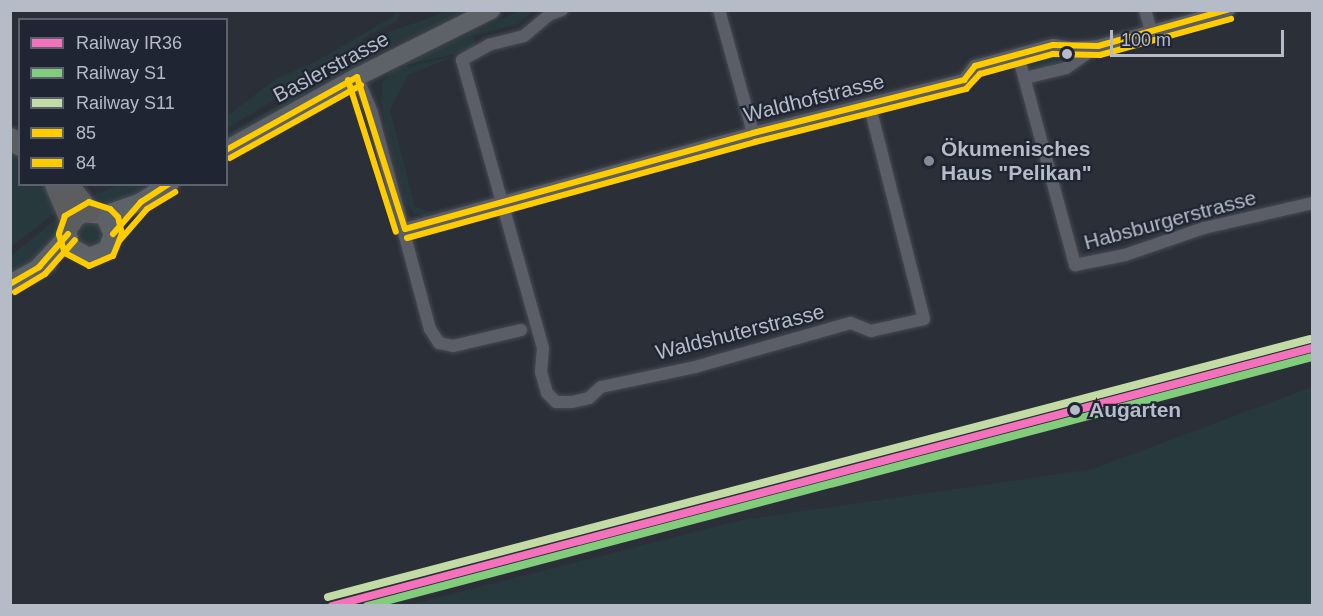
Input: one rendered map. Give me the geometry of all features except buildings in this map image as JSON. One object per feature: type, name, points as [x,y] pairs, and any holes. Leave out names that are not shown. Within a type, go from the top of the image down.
[{"type":"highway","points":[[57,186],[83,221]]},
{"type":"highway","points":[[68,186],[83,221]]},
{"type":"main road","name":"Baslerstrasse","points":[[228,149],[357,77],[492,10]]},
{"type":"main road","points":[[39,267],[83,221],[141,202],[167,186]]},
{"type":"main road","points":[[10,284],[39,267],[76,251],[89,257],[102,254],[110,247],[113,234],[141,202]]},
{"type":"main road","points":[[83,221],[113,234]]},
{"type":"main road","points":[[76,251],[83,221]]},
{"type":"street","points":[[500,204],[462,60],[489,45],[524,36],[549,15],[562,10]]},
{"type":"street","points":[[719,10],[753,133]]},
{"type":"street","points":[[1145,10],[1151,31]]},
{"type":"street","name":"Waldhofstrasse","points":[[405,230],[753,133],[964,80],[975,66],[1053,45],[1072,48],[1098,46],[1229,10]]},
{"type":"street","points":[[1025,78],[1066,68],[1098,46]]},
{"type":"street","name":"Habsburgerstrasse","points":[[1018,55],[1075,265],[1125,255],[1204,228],[1312,203]]},
{"type":"street","points":[[357,77],[405,230],[430,329],[439,343],[453,346],[521,330]]},
{"type":"street","name":"Waldshuterstrasse","points":[[500,204],[543,348],[544,382],[556,402],[572,402],[589,398],[601,387],[695,367],[851,323],[871,331],[924,319],[869,104]]},
{"type":"shaded area","points":[[396,11],[400,15],[397,21],[365,38],[322,72],[228,127],[228,115],[276,79],[319,60],[394,16]]},
{"type":"shaded area","points":[[449,11],[465,11],[389,47],[385,42],[389,32]]},
{"type":"shaded area","points":[[519,11],[534,11],[518,24],[473,36],[476,49],[401,66]]},
{"type":"shaded area","points":[[371,44],[380,52],[228,142],[228,134],[326,77]]},
{"type":"shaded area","points":[[1053,50],[1069,53],[1070,61],[1034,74],[1030,62],[1035,55]]},
{"type":"shaded area","points":[[455,56],[408,75],[390,110],[415,207],[430,212],[476,200],[423,216],[414,213],[406,204],[385,125],[381,100],[383,83],[392,70]]},
{"type":"shaded area","points":[[11,148],[18,154],[18,186],[48,186],[60,209],[11,247]]},
{"type":"shaded area","points":[[116,186],[156,186],[133,200],[103,206],[86,199]]},
{"type":"shaded area","points":[[62,214],[58,236],[41,257],[11,276],[11,256]]},
{"type":"shaded area","points":[[90,221],[99,225],[103,234],[99,243],[90,247],[81,243],[77,234],[81,225]]},
{"type":"shaded area","points":[[1312,387],[1312,605],[409,605],[742,520],[1093,469]]},
{"type":"rail line","name":"S11","points":[[328,597],[1310,339]]},
{"type":"rail line","name":"IR36","points":[[332,606],[1312,348]]},
{"type":"rail line","name":"S1","points":[[367,606],[1312,357]]},
{"type":"transit line","name":"85","points":[[405,229],[753,133],[964,80],[975,66],[1053,45],[1098,46],[1227,10]]},
{"type":"transit line","name":"84","points":[[407,238],[755,142],[966,89],[980,74],[1053,54],[1100,55],[1231,19]]},
{"type":"transit line","name":"85","points":[[357,77],[405,229]]},
{"type":"transit line","name":"85","points":[[228,149],[357,77]]},
{"type":"transit line","name":"84","points":[[348,80],[396,232]]},
{"type":"transit line","name":"84","points":[[230,158],[361,85]]},
{"type":"transit line","name":"85","points":[[113,234],[141,202],[166,186]]},
{"type":"transit line","name":"84","points":[[120,240],[147,209],[175,192]]},
{"type":"transit line","name":"84","points":[[59,233],[65,216],[89,202],[110,209],[118,217],[122,234],[113,256],[89,266],[65,253],[59,235]]},
{"type":"transit line","name":"85","points":[[10,284],[39,267],[68,234]]},
{"type":"transit line","name":"84","points":[[15,292],[45,274],[75,240]]},
{"type":"place","name":"Ökumenisches Haus \"Pelikan\"","points":[[929,161]]},
{"type":"place","name":"Augarten","points":[[1075,410]]}]
